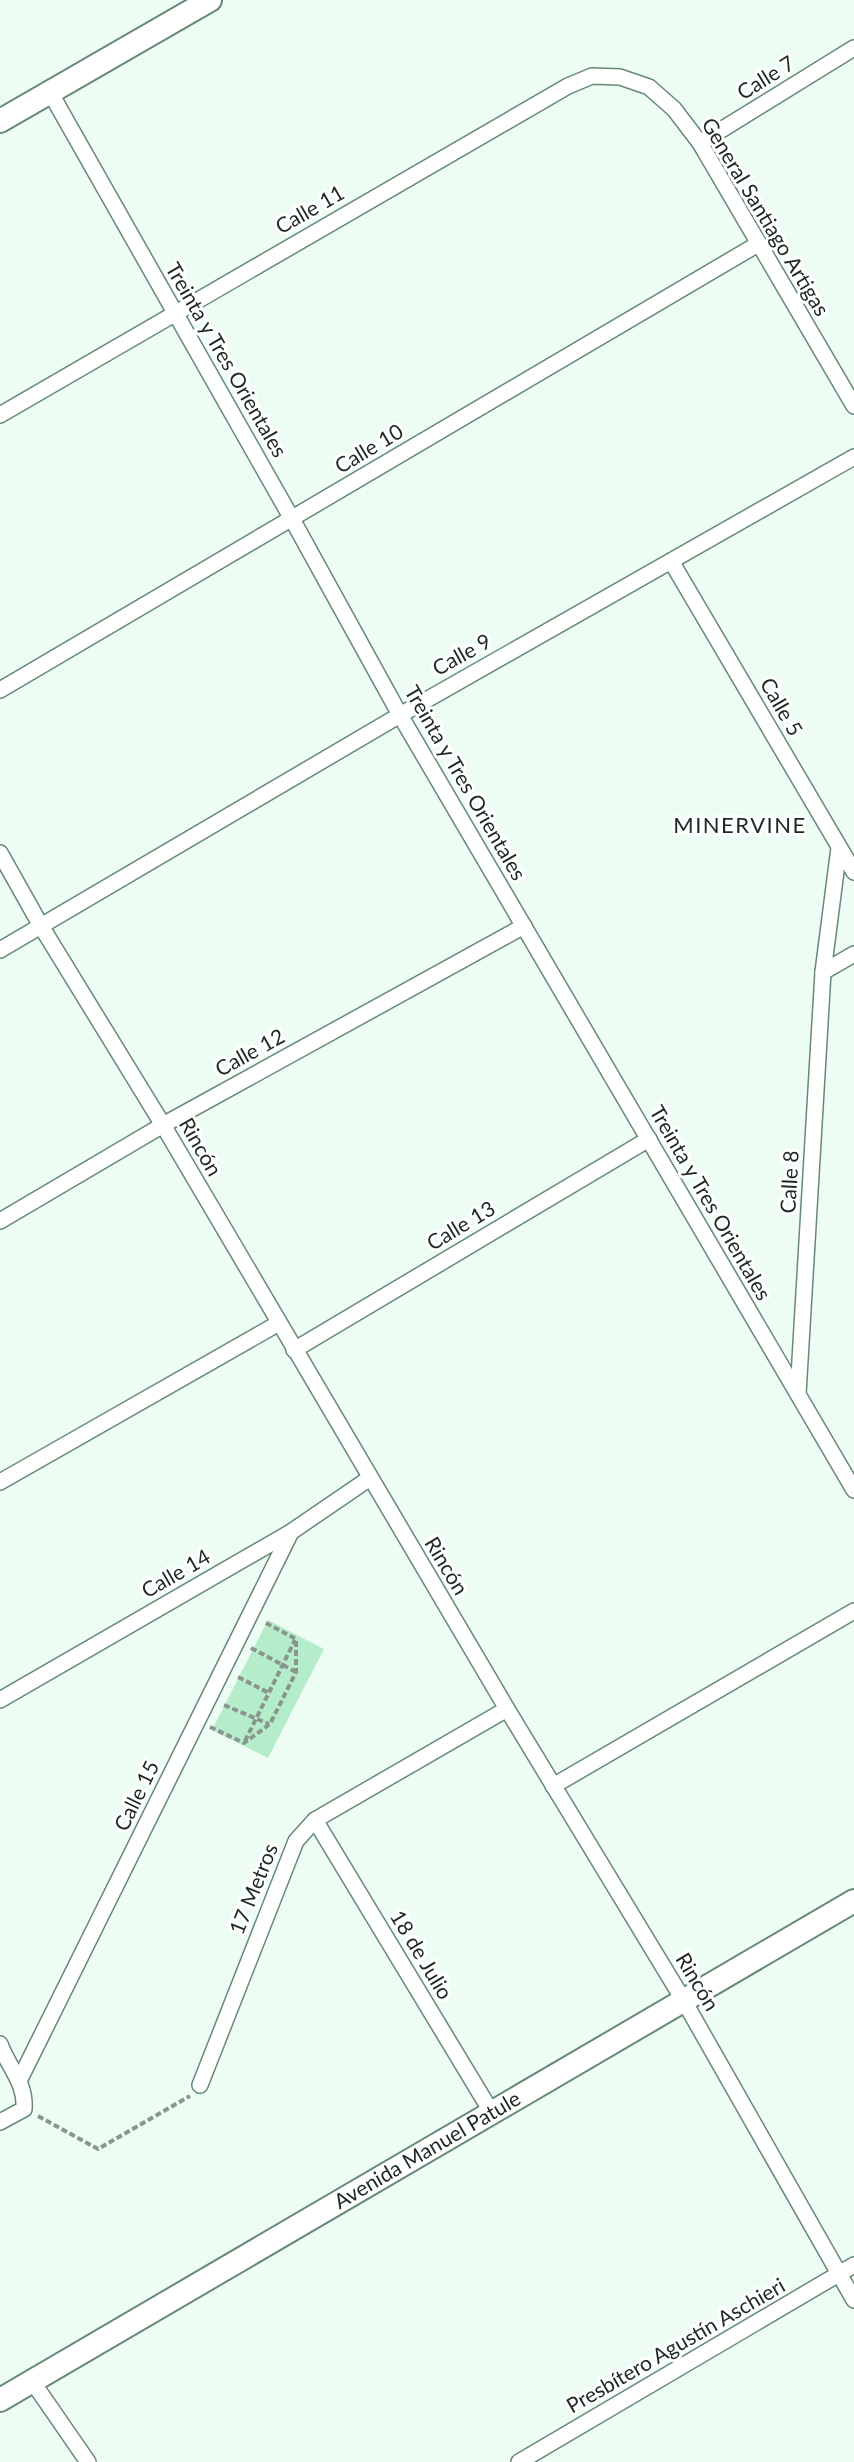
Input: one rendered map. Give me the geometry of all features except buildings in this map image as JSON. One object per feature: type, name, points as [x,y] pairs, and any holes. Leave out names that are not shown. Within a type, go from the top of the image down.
[{"type":"street","points":[[0,122],[210,0]]},
{"type":"street","name":"Calle 7","points":[[700,143],[854,48]]},
{"type":"street","name":"Calle 11","points":[[0,415],[568,86],[592,76],[620,76],[649,87]]},
{"type":"street","name":"General Santiago Artigas","points":[[649,87],[674,109],[700,143],[854,406]]},
{"type":"street","name":"Treinta y Tres Orientales","points":[[50,92],[292,519],[400,715],[854,1490]]},
{"type":"street","name":"Calle 10","points":[[0,690],[758,244]]},
{"type":"street","name":"Calle 9","points":[[0,950],[400,715],[854,457]]},
{"type":"street","name":"Calle 5","points":[[671,561],[854,873]]},
{"type":"street","name":"Calle 8","points":[[798,1394],[823,972],[839,848]]},
{"type":"street","name":"Rincón","points":[[0,854],[41,926],[163,1125],[507,1709],[684,2001],[854,2301]]},
{"type":"street","name":"Calle 12","points":[[0,1221],[163,1125],[524,926]]},
{"type":"street","points":[[823,972],[854,954]]},
{"type":"street","name":"Calle 13","points":[[294,1350],[649,1139]]},
{"type":"street","points":[[0,1482],[279,1323]]},
{"type":"street","name":"Calle 14","points":[[0,1700],[291,1532],[370,1479]]},
{"type":"street","name":"Calle 15","points":[[20,2079],[291,1532]]},
{"type":"street","points":[[553,1786],[854,1611]]},
{"type":"street","name":"17 Metros","points":[[200,2085],[296,1841],[315,1820],[507,1709]]},
{"type":"street","name":"18 de Julio","points":[[315,1820],[492,2113]]},
{"type":"street","name":"Avenida Manuel Patule","points":[[0,2400],[854,1901]]},
{"type":"street","points":[[0,2044],[20,2079],[25,2097],[24,2109],[0,2122]]},
{"type":"street","name":"Presbítero Agustín Aschieri","points":[[519,2462],[854,2265]]},
{"type":"street","points":[[32,2381],[88,2462]]},
{"type":"path","points":[[250,1614],[296,1640]]},
{"type":"path","points":[[244,1743],[296,1640]]},
{"type":"path","points":[[244,1743],[270,1724],[296,1672],[296,1640]]},
{"type":"path","points":[[237,1641],[296,1672]]},
{"type":"path","points":[[223,1670],[269,1693]]},
{"type":"path","points":[[209,1698],[270,1724]]},
{"type":"path","points":[[197,1722],[244,1743]]},
{"type":"path","points":[[24,2109],[98,2149],[188,2098],[200,2085]]},
{"type":"green space","points":[[268,1620],[324,1649],[268,1758],[212,1730]]},
{"type":"district","name":"MINERVINE","points":[[740,825]]}]
